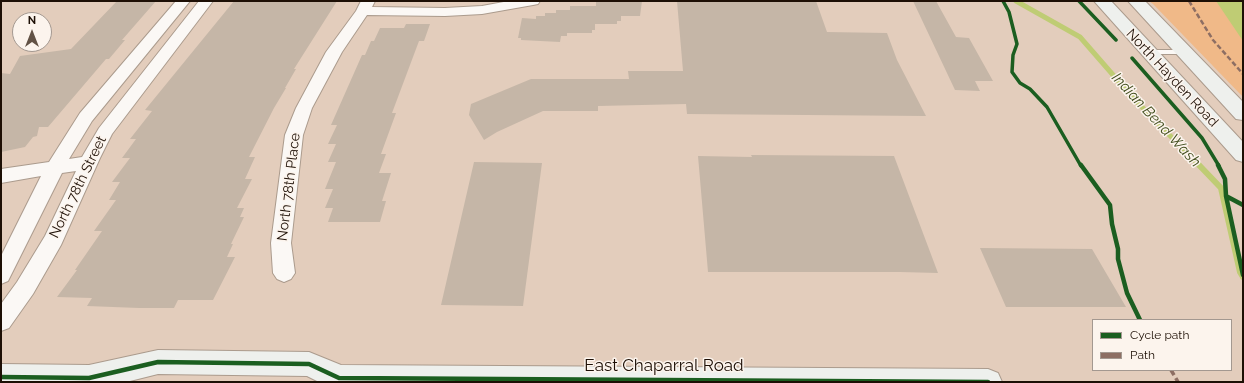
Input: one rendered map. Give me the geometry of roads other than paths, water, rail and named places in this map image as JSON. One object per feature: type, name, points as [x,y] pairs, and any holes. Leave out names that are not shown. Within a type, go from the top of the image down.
[{"type":"main road","name":"North Hayden Road","points":[[1102,1],[1243,155]]},
{"type":"main road","name":"North Hayden Road","points":[[1136,1],[1186,52],[1243,114]]},
{"type":"main road","name":"East Chaparral Road","points":[[1,377],[96,380],[158,362],[309,364],[335,380],[988,382]]},
{"type":"street","name":"North 78th Street","points":[[1,275],[26,228],[63,151],[86,117],[183,1]]},
{"type":"street","name":"North 78th Street","points":[[1,321],[25,288],[54,239],[88,163],[105,132],[206,1]]},
{"type":"street","points":[[366,6],[445,12],[482,10],[533,1]]},
{"type":"street","name":"North 78th Place","points":[[284,273],[281,243],[294,135],[304,108],[334,52],[366,6]]},
{"type":"street","points":[[1,176],[88,163]]},
{"type":"lane","points":[[1148,52],[1186,52]]},
{"type":"waterway","name":"Indian Bend Wash","points":[[1016,1],[1080,37],[1134,99],[1200,166]]},
{"type":"waterway","name":"Indian Bend Wash","points":[[1199,165],[1221,188],[1240,272],[1243,277]]}]
